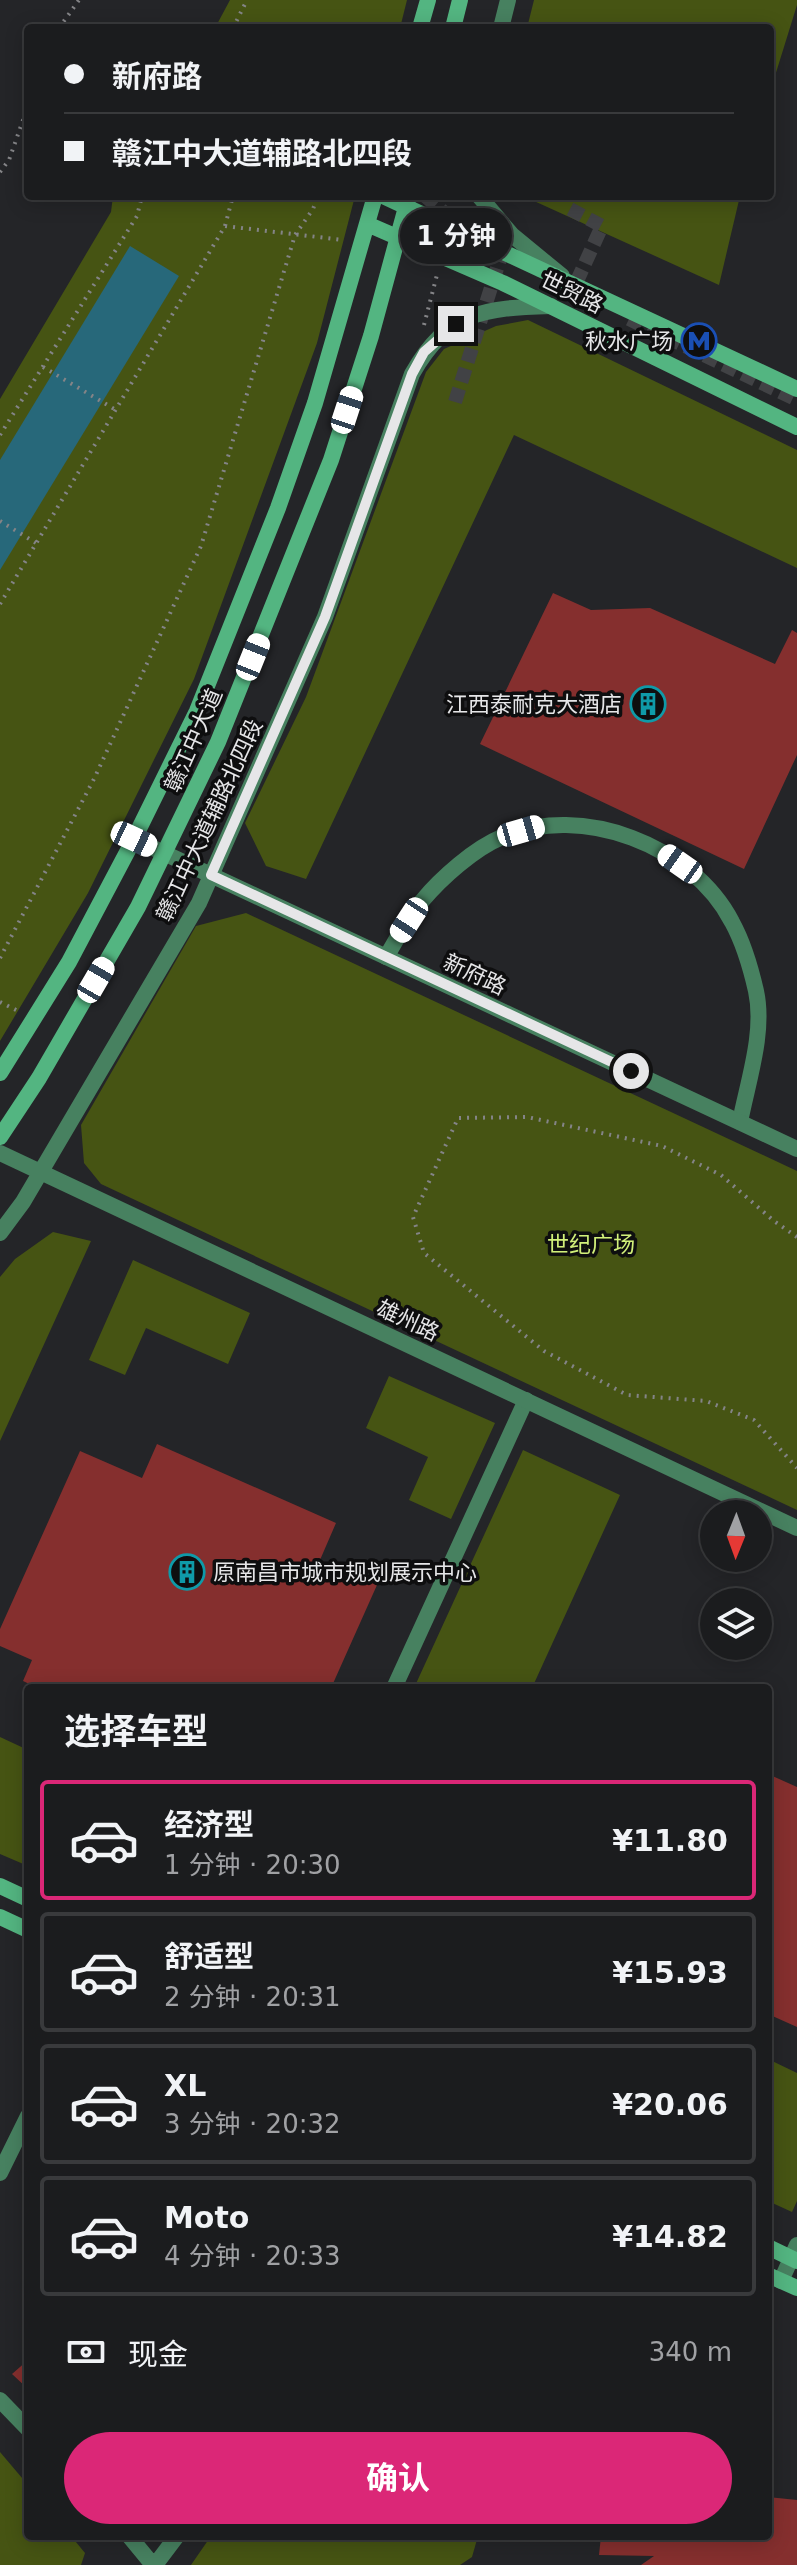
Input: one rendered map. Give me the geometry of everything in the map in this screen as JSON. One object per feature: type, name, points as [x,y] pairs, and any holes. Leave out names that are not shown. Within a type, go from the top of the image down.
[{"type":"main road","points":[[421,24],[428,0]]},
{"type":"main road","points":[[454,24],[460,0]]},
{"type":"main road","name":"赣江中大道","points":[[0,1073],[69,962],[197,711],[278,508],[315,403],[374,200]]},
{"type":"main road","name":"赣江中大道","points":[[0,1137],[47,1065],[138,907],[218,742],[331,460],[371,336],[407,201]]},
{"type":"main road","name":"世贸路","points":[[407,201],[449,227],[797,389]]},
{"type":"main road","name":"世贸路","points":[[367,224],[551,306],[797,427]]},
{"type":"main road","points":[[0,1886],[24,1897]]},
{"type":"main road","points":[[0,1917],[24,1928]]},
{"type":"main road","points":[[772,2248],[795,2255]]},
{"type":"main road","points":[[775,2278],[797,2288]]},
{"type":"street","points":[[502,24],[508,0]]},
{"type":"street","points":[[482,200],[512,235],[573,285]]},
{"type":"street","name":"赣江中大道辅路北四段","points":[[0,1233],[23,1202],[199,903],[325,617],[412,374],[424,352],[456,324],[484,311],[551,306]]},
{"type":"street","points":[[386,957],[421,902],[462,863],[501,837],[541,825],[557,825],[588,826],[635,839],[666,854],[695,874],[721,904],[737,933],[757,992],[757,1031],[740,1122]]},
{"type":"street","name":"新府路","points":[[134,839],[797,1149]]},
{"type":"street","name":"雄州路","points":[[0,1153],[797,1528]]},
{"type":"street","points":[[396,1684],[526,1400]]},
{"type":"street","points":[[0,2173],[24,2124]]},
{"type":"street","points":[[775,2278],[795,2255]]},
{"type":"street","points":[[0,2400],[24,2425]]},
{"type":"street","points":[[132,2540],[154,2565],[174,2540]]},
{"type":"street","points":[[168,2565],[187,2540]]},
{"type":"path","points":[[62,24],[79,0]]},
{"type":"path","points":[[235,24],[247,0]]},
{"type":"path","points":[[0,172],[9,160],[24,117]]},
{"type":"path","points":[[0,435],[137,216],[141,200]]},
{"type":"path","points":[[0,604],[225,226],[232,200]]},
{"type":"path","points":[[0,958],[95,777],[201,546],[295,235],[316,200]]},
{"type":"path","points":[[449,227],[456,200]]},
{"type":"path","points":[[225,226],[343,240]]},
{"type":"path","points":[[423,329],[442,256]]},
{"type":"path","points":[[43,367],[116,410]]},
{"type":"path","points":[[0,521],[36,543]]},
{"type":"path","points":[[0,1002],[18,1011]]},
{"type":"path","points":[[797,1237],[721,1175],[662,1146],[527,1117],[458,1118],[413,1217],[424,1253],[544,1351],[627,1395],[706,1401],[754,1420],[797,1468]]},
{"type":"green space","points":[[230,0],[407,0],[401,24],[217,24]]},
{"type":"green space","points":[[534,0],[797,0],[774,79],[774,24],[528,24]]},
{"type":"green space","points":[[112,200],[354,200],[317,343],[194,679],[88,893],[0,1041],[0,399],[111,212]]},
{"type":"green space","points":[[532,200],[739,200],[719,285]]},
{"type":"green space","points":[[528,320],[797,450],[797,568],[514,435],[306,879],[266,866],[245,823],[306,697],[426,372],[444,349],[496,326]]},
{"type":"green space","name":"世纪广场","points":[[246,913],[797,1171],[797,1510],[101,1184],[84,1163],[81,1125],[196,926]]},
{"type":"green space","points":[[53,1232],[91,1241],[0,1441],[0,1277],[15,1259]]},
{"type":"green space","points":[[133,1260],[250,1313],[228,1364],[146,1328],[125,1375],[89,1360]]},
{"type":"green space","points":[[389,1376],[495,1423],[451,1519],[409,1500],[428,1457],[366,1428]]},
{"type":"green space","points":[[523,1450],[620,1495],[534,1684],[416,1684]]},
{"type":"green space","points":[[0,1737],[24,1748],[24,1864],[0,1854]]},
{"type":"green space","points":[[772,2061],[797,2073],[797,2201],[792,2212],[772,2203]]},
{"type":"green space","points":[[0,2452],[24,2480],[24,2540],[74,2540],[85,2553],[81,2565],[0,2565]]},
{"type":"green space","points":[[208,2540],[477,2540],[472,2557],[460,2565],[191,2565]]},
{"type":"water","points":[[130,246],[179,276],[0,570],[0,460]]},
{"type":"building","name":"江西泰耐克大酒店","points":[[553,593],[591,610],[650,608],[775,664],[792,630],[797,633],[797,755],[744,869],[480,744]]},
{"type":"building","name":"原南昌市城市规划展示中心","points":[[157,1444],[336,1523],[320,1560],[377,1585],[333,1684],[29,1684],[23,1681],[32,1660],[0,1646],[0,1629],[80,1451],[142,1478]]},
{"type":"building","points":[[772,1776],[797,1787],[797,2027],[772,2016]]},
{"type":"building","points":[[24,2364],[24,2385],[12,2374]]},
{"type":"building","points":[[772,2497],[797,2500],[797,2565],[641,2565],[654,2556],[599,2555],[601,2540],[772,2540]]},
{"type":"tunnel","points":[[430,200],[467,232]]},
{"type":"tunnel","points":[[570,209],[602,226],[572,292]]},
{"type":"tunnel","points":[[455,402],[500,259]]},
{"type":"tunnel","points":[[629,319],[797,400]]},
{"type":"place","name":"秋水广场","points":[[699,341]]},
{"type":"place","name":"江西泰耐克大酒店","points":[[648,704]]},
{"type":"place","name":"原南昌市城市规划展示中心","points":[[187,1572]]},
{"type":"route","points":[[456,324],[424,352],[412,374],[325,617],[211,875],[631,1071]]}]
